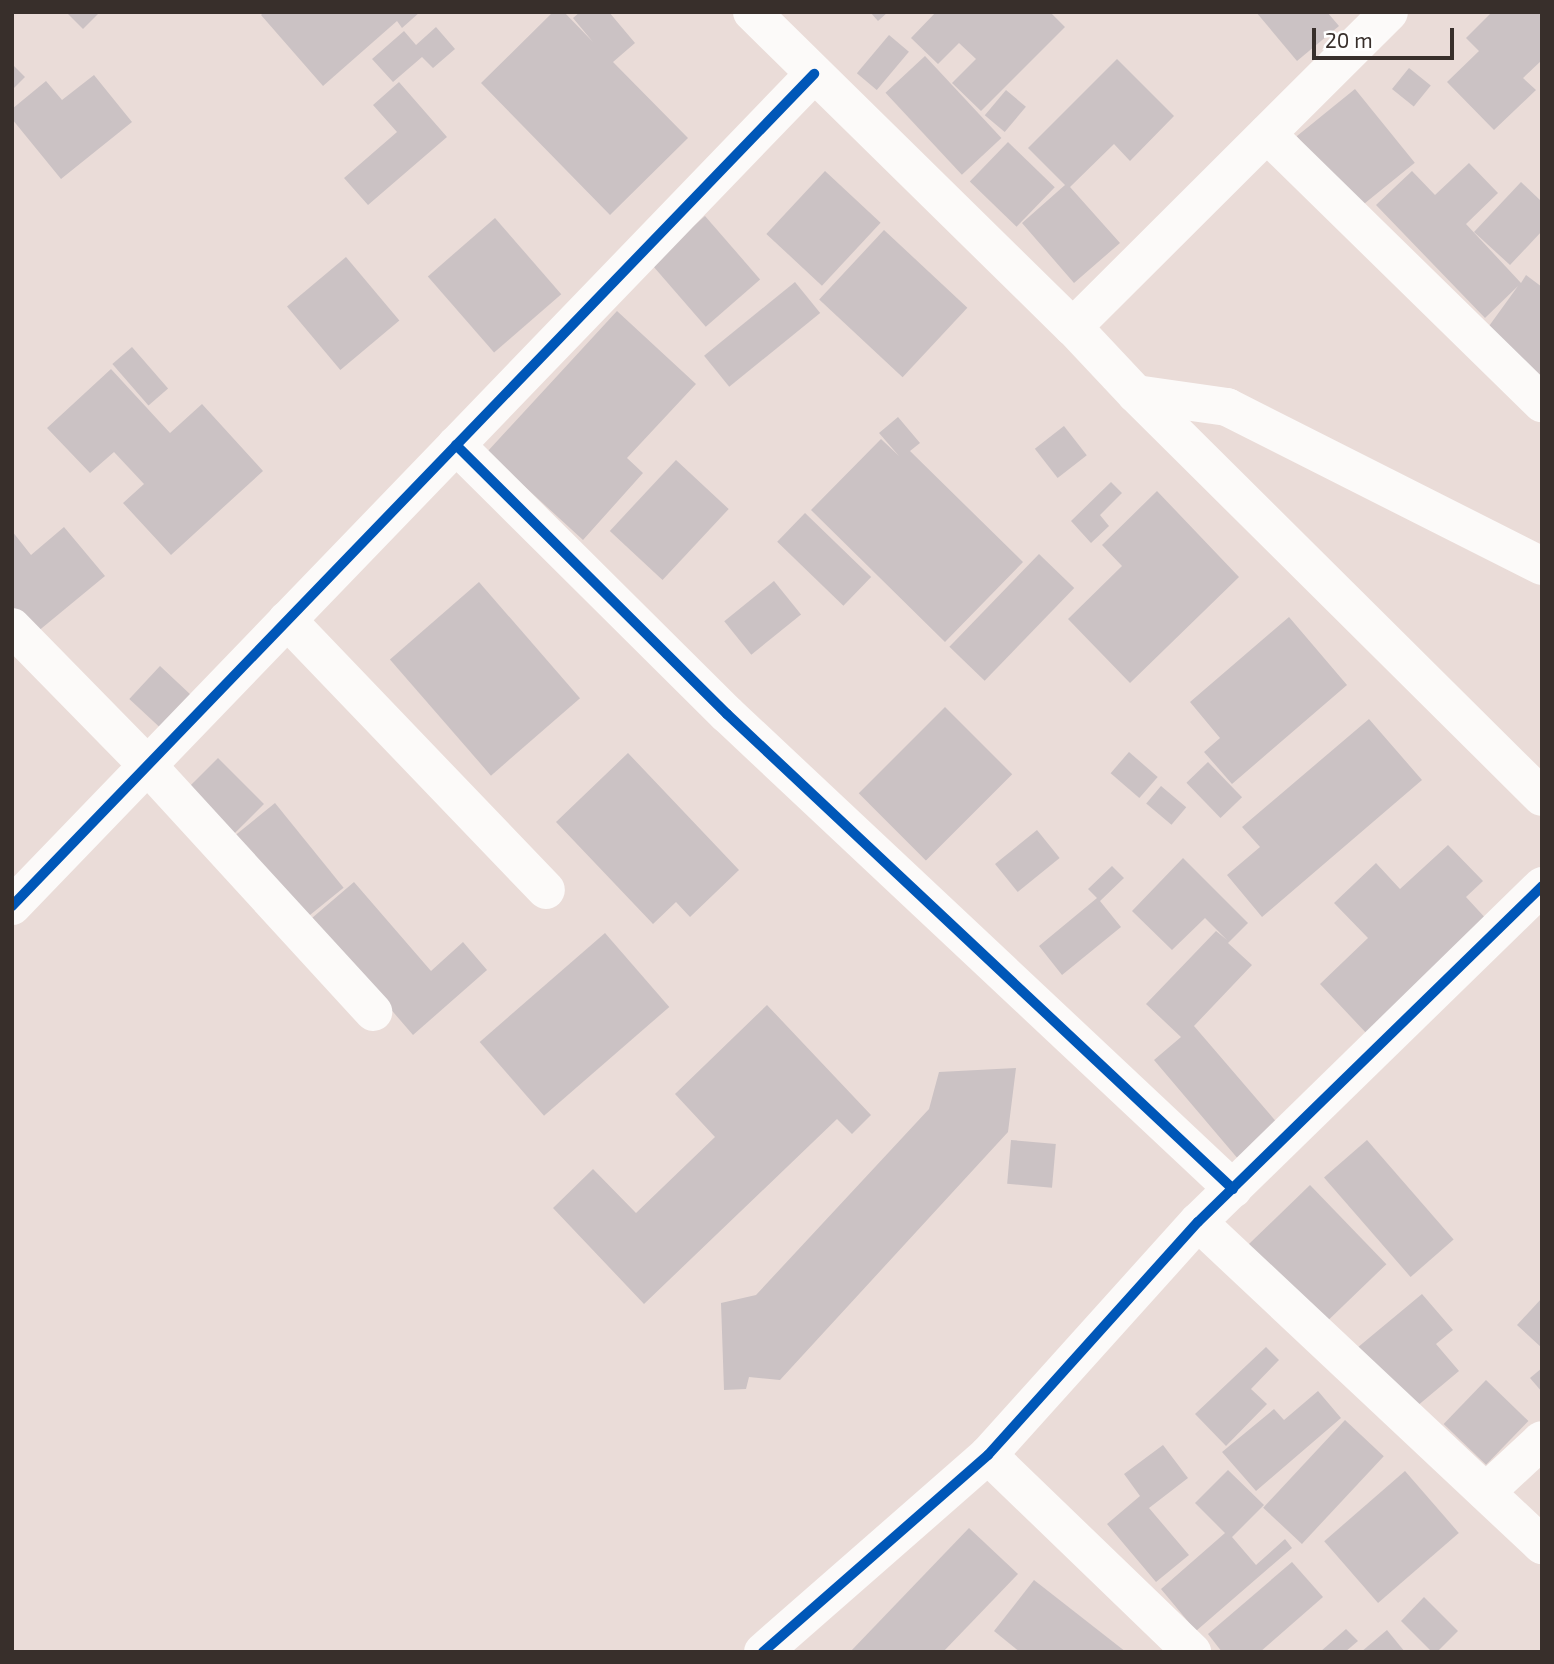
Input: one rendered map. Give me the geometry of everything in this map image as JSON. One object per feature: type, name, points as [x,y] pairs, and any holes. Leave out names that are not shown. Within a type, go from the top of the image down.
[{"type":"street","points":[[752,12],[1073,327],[1136,394],[1542,797]]},
{"type":"street","points":[[1073,327],[1389,12]]},
{"type":"street","points":[[12,906],[814,74]]},
{"type":"street","points":[[1267,134],[1542,403]]},
{"type":"street","points":[[1136,394],[1227,407],[1542,566]]},
{"type":"street","points":[[456,445],[727,714],[1233,1189]]},
{"type":"street","points":[[287,620],[546,890]]},
{"type":"street","points":[[12,628],[147,765],[373,1012]]},
{"type":"street","points":[[763,1652],[988,1455],[1198,1223],[1542,886]]},
{"type":"street","points":[[1198,1223],[1542,1545]]},
{"type":"street","points":[[1486,1492],[1542,1440]]},
{"type":"street","points":[[988,1455],[1192,1652]]},
{"type":"building","points":[[66,12],[100,12],[83,29]]},
{"type":"building","points":[[264,12],[420,12],[402,28],[397,21],[323,86],[261,15]]},
{"type":"building","points":[[553,12],[564,12],[593,42],[573,18],[580,12],[609,12],[635,43],[613,62],[688,138],[610,215],[481,83]]},
{"type":"building","points":[[870,12],[888,12],[878,21]]},
{"type":"building","points":[[936,12],[1050,12],[1065,27],[981,111],[952,83],[976,59],[959,43],[938,64],[911,38]]},
{"type":"building","points":[[1256,12],[1327,12],[1339,26],[1297,61]]},
{"type":"building","points":[[1492,12],[1542,12],[1542,60],[1523,78],[1536,90],[1494,130],[1447,82],[1479,51],[1466,38]]},
{"type":"building","points":[[436,27],[455,49],[433,68],[422,57],[393,82],[372,59],[404,31],[416,45]]},
{"type":"building","points":[[889,35],[909,52],[877,90],[857,73]]},
{"type":"building","points":[[925,56],[1001,138],[962,175],[886,93]]},
{"type":"building","points":[[1117,59],[1174,116],[1130,161],[1114,144],[1070,187],[1120,243],[1074,283],[1022,223],[1065,185],[1028,148]]},
{"type":"building","points":[[12,64],[25,77],[12,90]]},
{"type":"building","points":[[1409,68],[1431,86],[1414,107],[1392,89]]},
{"type":"building","points":[[94,75],[132,122],[61,179],[12,119],[12,109],[46,81],[62,100]]},
{"type":"building","points":[[399,82],[447,137],[368,205],[344,178],[397,132],[373,105]]},
{"type":"building","points":[[1355,89],[1415,163],[1356,210],[1297,136]]},
{"type":"building","points":[[1006,90],[1026,107],[1005,132],[985,115]]},
{"type":"building","points":[[1008,142],[1055,187],[1017,227],[970,182]]},
{"type":"building","points":[[1469,163],[1498,193],[1466,224],[1521,283],[1526,275],[1542,287],[1542,377],[1484,333],[1518,286],[1485,318],[1376,205],[1412,171],[1435,195]]},
{"type":"building","points":[[825,171],[881,223],[822,286],[766,234]]},
{"type":"building","points":[[1521,182],[1542,202],[1542,231],[1510,265],[1474,232]]},
{"type":"building","points":[[705,216],[760,279],[706,327],[651,263]]},
{"type":"building","points":[[495,218],[561,294],[494,353],[428,276]]},
{"type":"building","points":[[884,230],[967,308],[903,377],[819,299]]},
{"type":"building","points":[[346,257],[399,321],[340,370],[287,306]]},
{"type":"building","points":[[795,282],[820,313],[729,387],[704,356]]},
{"type":"building","points":[[617,311],[696,384],[627,458],[643,473],[583,540],[487,452]]},
{"type":"building","points":[[132,347],[168,389],[148,406],[112,364]]},
{"type":"building","points":[[111,369],[170,433],[202,404],[263,471],[171,555],[123,503],[144,484],[114,452],[90,473],[47,428]]},
{"type":"building","points":[[898,417],[920,443],[910,451],[1023,562],[945,642],[811,510],[881,439],[899,456],[879,433]]},
{"type":"building","points":[[1064,426],[1087,455],[1058,478],[1035,449]]},
{"type":"building","points":[[676,460],[729,509],[663,580],[610,531]]},
{"type":"building","points":[[1111,482],[1122,493],[1100,515],[1109,526],[1091,543],[1071,521]]},
{"type":"building","points":[[1157,491],[1239,577],[1130,683],[1068,619],[1122,566],[1102,545]]},
{"type":"building","points":[[805,513],[871,577],[843,606],[777,542]]},
{"type":"building","points":[[64,527],[105,576],[25,642],[12,626],[12,531],[31,555]]},
{"type":"building","points":[[1039,554],[1074,588],[985,681],[949,647]]},
{"type":"building","points":[[774,581],[801,614],[751,655],[724,621]]},
{"type":"building","points":[[479,582],[580,698],[491,776],[390,659]]},
{"type":"building","points":[[1289,617],[1347,685],[1232,784],[1204,752],[1220,738],[1190,702]]},
{"type":"building","points":[[160,666],[191,695],[160,728],[129,699]]},
{"type":"building","points":[[945,707],[1012,774],[926,860],[859,793]]},
{"type":"building","points":[[1369,719],[1422,780],[1262,917],[1227,875],[1260,847],[1242,827]]},
{"type":"building","points":[[1129,752],[1158,777],[1139,798],[1111,773]]},
{"type":"building","points":[[628,753],[739,870],[690,917],[676,902],[653,924],[556,822]]},
{"type":"building","points":[[218,758],[264,804],[212,856],[166,810]]},
{"type":"building","points":[[1208,762],[1242,797],[1220,818],[1186,783]]},
{"type":"building","points":[[1161,786],[1186,807],[1171,825],[1146,804]]},
{"type":"building","points":[[275,803],[344,888],[305,919],[236,834]]},
{"type":"building","points":[[1037,830],[1060,858],[1018,892],[995,864]]},
{"type":"building","points":[[1448,845],[1483,881],[1466,897],[1489,922],[1368,1035],[1320,984],[1368,938],[1334,903],[1376,863],[1400,889]]},
{"type":"building","points":[[1183,858],[1248,923],[1228,943],[1252,965],[1194,1026],[1279,1125],[1239,1160],[1154,1060],[1181,1037],[1146,1004],[1216,931],[1227,940],[1205,918],[1172,950],[1132,911]]},
{"type":"building","points":[[1112,866],[1124,878],[1100,901],[1121,927],[1062,975],[1039,946],[1097,898],[1088,889]]},
{"type":"building","points":[[354,882],[431,971],[463,942],[487,970],[413,1035],[312,918]]},
{"type":"building","points":[[605,933],[669,1007],[544,1116],[480,1042]]},
{"type":"building","points":[[767,1005],[871,1115],[852,1134],[837,1119],[644,1304],[553,1208],[593,1169],[636,1213],[715,1137],[675,1094]]},
{"type":"building","points":[[1016,1068],[1008,1132],[780,1380],[749,1377],[746,1389],[724,1390],[721,1303],[756,1295],[929,1109],[939,1072]]},
{"type":"building","points":[[1011,1140],[1056,1144],[1052,1188],[1007,1184]]},
{"type":"building","points":[[1367,1140],[1454,1240],[1411,1277],[1324,1177]]},
{"type":"building","points":[[1310,1185],[1386,1264],[1321,1327],[1245,1248]]},
{"type":"building","points":[[1422,1294],[1453,1330],[1436,1344],[1459,1371],[1410,1412],[1357,1348]]},
{"type":"building","points":[[1542,1298],[1542,1348],[1517,1325]]},
{"type":"building","points":[[1266,1347],[1279,1360],[1251,1389],[1267,1404],[1226,1446],[1195,1414]]},
{"type":"building","points":[[1542,1368],[1542,1392],[1530,1378]]},
{"type":"building","points":[[1486,1380],[1528,1421],[1486,1465],[1444,1424]]},
{"type":"building","points":[[1318,1391],[1341,1418],[1256,1491],[1222,1452],[1274,1409],[1284,1420]]},
{"type":"building","points":[[1345,1420],[1384,1456],[1302,1544],[1263,1508]]},
{"type":"building","points":[[1163,1445],[1188,1478],[1149,1508],[1189,1555],[1156,1582],[1107,1524],[1140,1496],[1124,1474]]},
{"type":"building","points":[[1228,1470],[1264,1505],[1232,1537],[1256,1565],[1285,1539],[1292,1548],[1196,1631],[1161,1589],[1225,1533],[1195,1503]]},
{"type":"building","points":[[1405,1471],[1459,1533],[1378,1603],[1324,1541]]},
{"type":"building","points":[[969,1528],[1018,1574],[943,1652],[850,1652]]},
{"type":"building","points":[[1292,1562],[1323,1597],[1260,1652],[1222,1652],[1208,1634]]},
{"type":"building","points":[[1034,1580],[1126,1652],[1020,1652],[994,1631]]},
{"type":"building","points":[[1424,1597],[1458,1631],[1437,1652],[1432,1652],[1401,1621]]},
{"type":"building","points":[[1346,1629],[1358,1641],[1345,1652],[1320,1652]]},
{"type":"building","points":[[1387,1630],[1405,1652],[1361,1652]]},
{"type":"cycle path","points":[[12,906],[814,74]]},
{"type":"cycle path","points":[[456,445],[727,714],[1233,1189]]},
{"type":"cycle path","points":[[763,1652],[988,1455],[1198,1222],[1542,886]]}]
